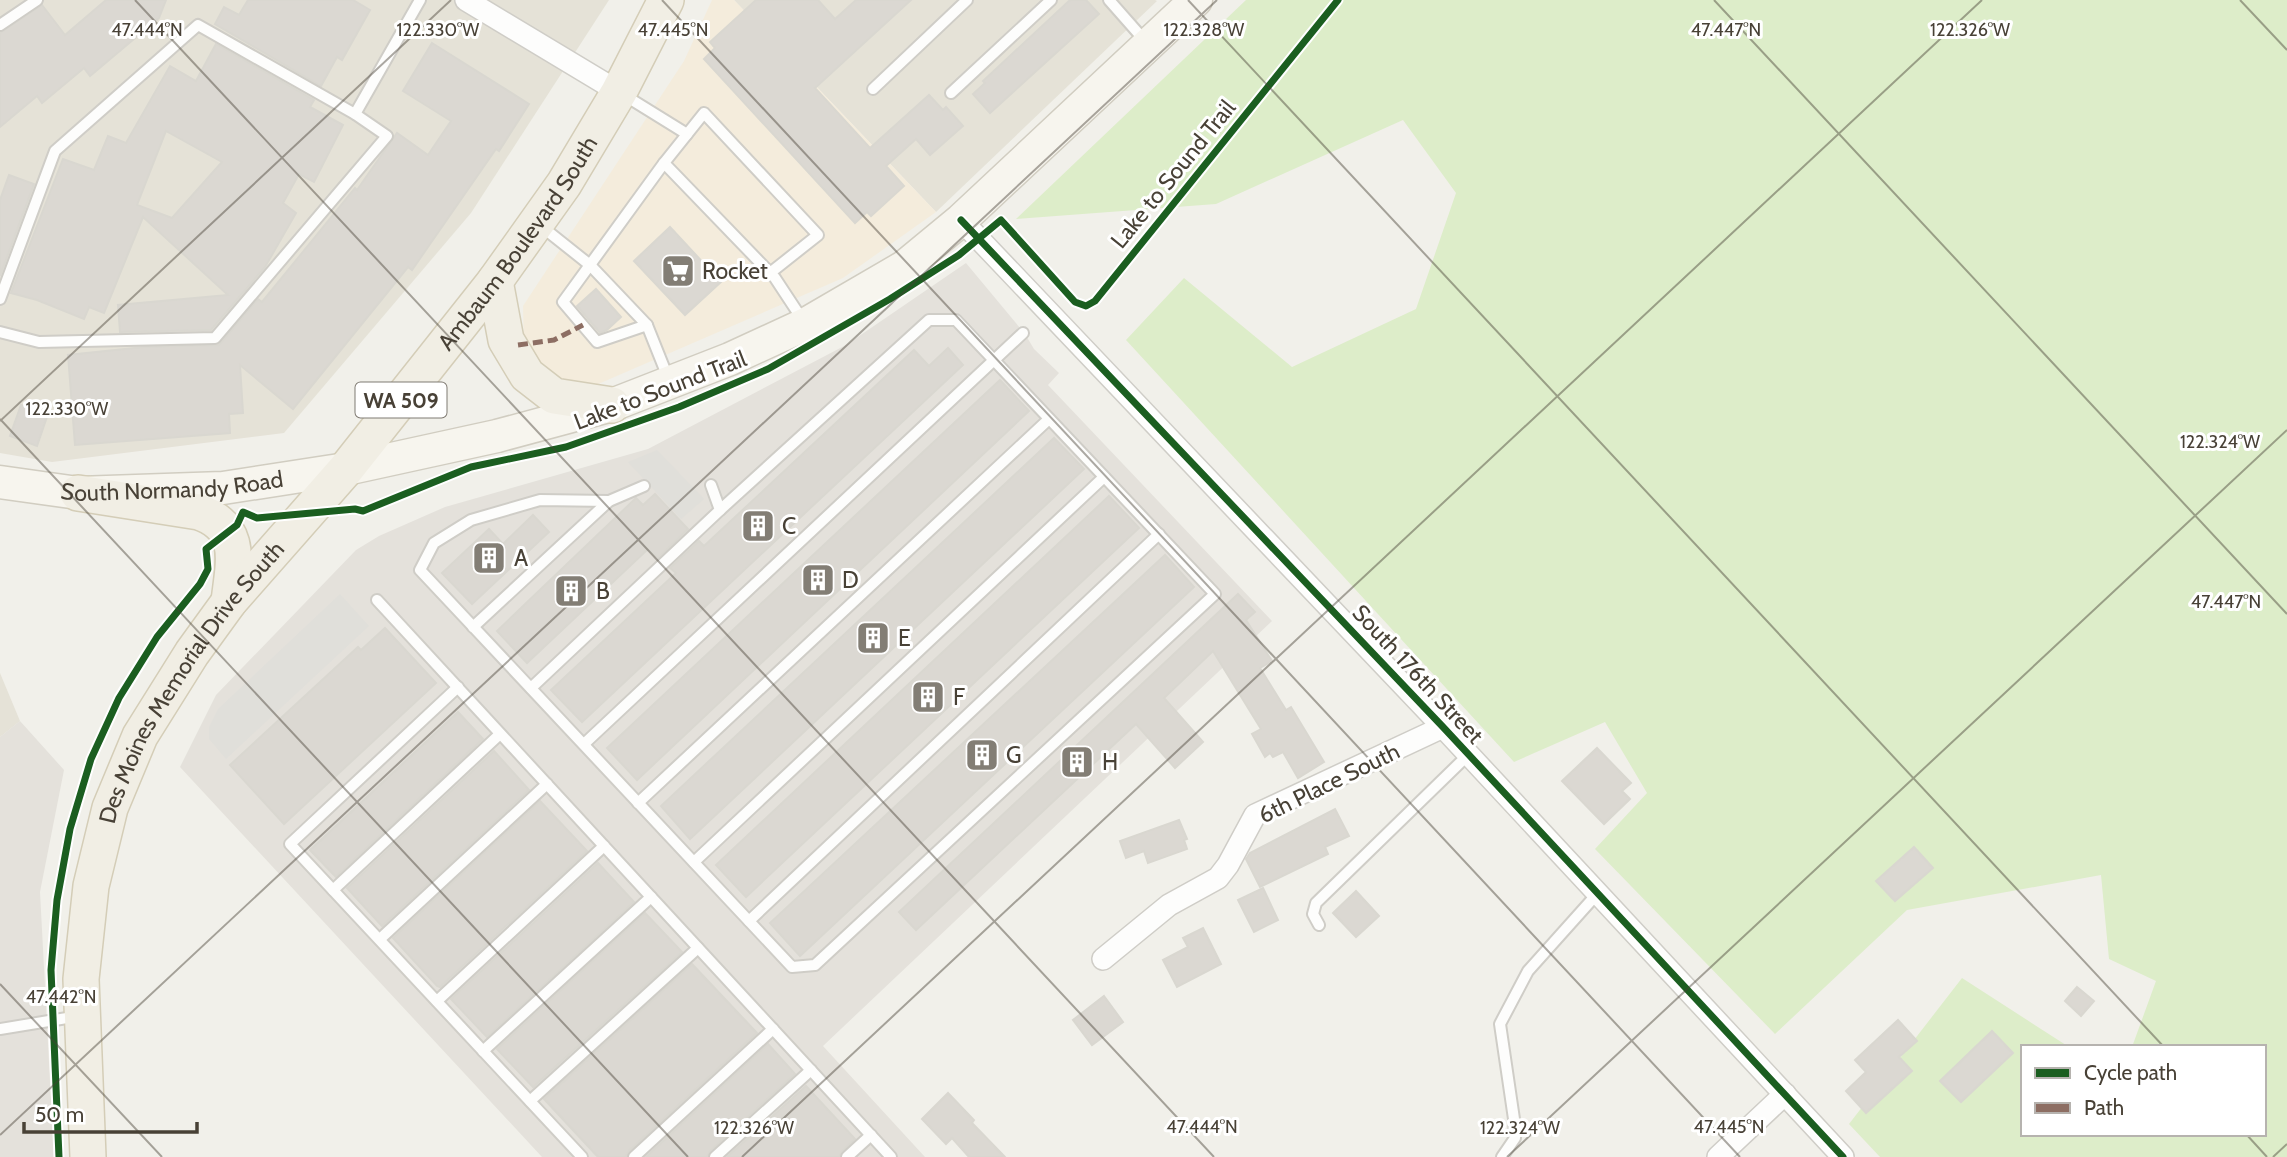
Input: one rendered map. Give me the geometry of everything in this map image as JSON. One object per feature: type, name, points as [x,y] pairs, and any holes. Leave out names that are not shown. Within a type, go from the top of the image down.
[{"type":"main road","name":"Ambaum Boulevard South","points":[[345,469],[495,281],[564,184],[619,92],[666,0]]},
{"type":"main road","points":[[345,469],[497,436],[612,405],[730,359],[806,324],[904,267],[961,220],[1196,0]]},
{"type":"main road","points":[[495,281],[506,340],[527,375],[554,396],[612,405]]},
{"type":"main road","name":"South Normandy Road","points":[[0,482],[78,494],[223,488],[345,469]]},
{"type":"main road","name":"Des Moines Memorial Drive South","points":[[88,1157],[81,979],[91,886],[110,808],[140,736],[192,653],[229,602],[345,469]]},
{"type":"main road","points":[[78,494],[199,512],[212,517],[229,532],[234,548],[229,602]]},
{"type":"street","points":[[466,0],[619,92]]},
{"type":"street","name":"South 176th Street","points":[[961,220],[1443,727],[1843,1157]]},
{"type":"street","name":"6th Place South","points":[[1102,959],[1169,905],[1218,878],[1255,815],[1443,727]]},
{"type":"street","points":[[1718,1157],[1784,1094]]},
{"type":"lane","points":[[0,25],[37,0]]},
{"type":"lane","points":[[355,114],[420,0]]},
{"type":"lane","points":[[873,89],[967,0]]},
{"type":"lane","points":[[951,93],[1051,0]]},
{"type":"lane","points":[[1109,0],[1148,44]]},
{"type":"lane","points":[[0,299],[55,151],[198,25],[355,114],[387,136],[215,338],[39,342],[0,332]]},
{"type":"lane","points":[[619,92],[687,134]]},
{"type":"lane","points":[[647,325],[597,342],[563,302],[664,163],[704,113],[818,235],[770,273]]},
{"type":"lane","points":[[664,163],[770,273],[806,324]]},
{"type":"lane","points":[[536,222],[590,265],[647,325],[670,383]]},
{"type":"lane","points":[[531,688],[720,510],[929,320],[956,320],[1215,594],[815,965],[792,967],[473,627],[421,570],[433,543],[471,520],[540,500],[609,501]]},
{"type":"lane","points":[[584,744],[1023,333]]},
{"type":"lane","points":[[638,803],[1049,419]]},
{"type":"lane","points":[[694,862],[1104,477]]},
{"type":"lane","points":[[710,485],[720,510]]},
{"type":"lane","points":[[473,627],[609,501],[644,486]]},
{"type":"lane","points":[[749,921],[1159,534]]},
{"type":"lane","points":[[376,600],[891,1157]]},
{"type":"lane","points":[[458,687],[290,844],[582,1157]]},
{"type":"lane","points":[[333,890],[500,734]]},
{"type":"lane","points":[[1319,925],[1312,914],[1316,903],[1468,755]]},
{"type":"lane","points":[[380,939],[547,784]]},
{"type":"lane","points":[[437,1001],[604,846]]},
{"type":"lane","points":[[1502,1157],[1515,1138],[1515,1129],[1500,1024],[1528,971],[1597,894]]},
{"type":"lane","points":[[483,1051],[651,897]]},
{"type":"lane","points":[[530,1101],[698,948]]},
{"type":"lane","points":[[0,1029],[82,1015]]},
{"type":"lane","points":[[634,1157],[773,1029]]},
{"type":"lane","points":[[715,1157],[811,1070]]},
{"type":"lane","points":[[847,1157],[871,1135]]},
{"type":"shaded area","points":[[0,0],[609,0],[471,213],[284,433],[52,462],[0,453]]},
{"type":"shaded area","points":[[712,0],[734,0],[936,212],[843,278],[596,385],[561,386],[541,375],[524,346],[523,306],[684,61]]},
{"type":"shaded area","points":[[734,0],[1155,0],[1157,1],[936,212]]},
{"type":"shaded area","points":[[966,263],[1025,334],[1034,349],[1059,373],[1048,385],[1272,621],[823,1046],[925,1157],[542,1157],[180,767],[216,695],[356,550],[379,536],[445,507],[648,449],[846,345]]},
{"type":"shaded area","points":[[657,450],[704,499],[681,519],[628,462]]},
{"type":"shaded area","points":[[340,594],[369,626],[226,759],[209,739],[209,727],[218,709]]},
{"type":"shaded area","points":[[0,673],[20,721],[0,737]]},
{"type":"shaded area","points":[[20,721],[64,770],[40,892],[54,1157],[0,1157],[0,737]]},
{"type":"green space","points":[[1246,0],[2287,0],[2287,1157],[1880,1157],[1849,1124],[1962,978],[2066,1045],[2021,1045],[2021,1136],[2266,1136],[2266,1045],[2133,1045],[2156,981],[2109,959],[2101,875],[1907,910],[1775,1034],[1595,849],[1647,793],[1605,722],[1514,762],[1126,340],[1184,278],[1292,367],[1416,309],[1456,193],[1403,120],[1216,204],[1016,219]]},
{"type":"building","points":[[106,0],[166,0],[159,18],[90,76],[84,68],[42,103],[37,96],[0,127],[0,33],[42,5],[65,35]]},
{"type":"building","points":[[248,0],[353,0],[370,10],[342,60],[337,57],[321,86],[215,24],[224,7],[239,15]]},
{"type":"building","points":[[756,0],[818,0],[835,19],[856,0],[911,0],[815,88],[870,148],[929,95],[943,110],[946,107],[963,126],[930,155],[916,139],[886,166],[904,186],[871,216],[867,212],[855,223],[704,59],[715,48],[710,42]]},
{"type":"building","points":[[1070,0],[1086,0],[1099,14],[990,113],[973,94],[985,83],[983,81]]},
{"type":"building","points":[[432,43],[529,104],[499,151],[496,149],[412,270],[408,267],[293,409],[240,365],[243,413],[229,414],[230,433],[75,445],[68,355],[144,347],[219,345],[258,299],[262,302],[355,188],[357,190],[397,133],[428,155],[451,121],[403,91]]},
{"type":"building","points":[[216,44],[314,100],[310,107],[343,125],[314,182],[299,174],[283,203],[296,213],[265,267],[211,330],[120,332],[118,305],[228,295],[143,217],[104,313],[89,307],[84,319],[37,300],[11,293],[63,159],[94,170],[108,136],[126,143],[170,66],[196,81]],"holes":[[[166,131],[222,162],[172,218],[137,205]]]},
{"type":"building","points":[[9,175],[34,184],[0,276],[0,200]]},
{"type":"building","name":"Rocket","points":[[670,227],[721,282],[685,315],[634,261]]},
{"type":"building","points":[[596,289],[621,317],[600,333],[577,306]]},
{"type":"building","name":"C","points":[[948,348],[963,365],[582,722],[551,690],[676,573],[670,568],[699,541],[704,546],[914,350],[929,366]]},
{"type":"building","name":"D","points":[[1000,380],[1029,411],[637,780],[607,748]]},
{"type":"building","points":[[21,405],[48,414],[37,446],[10,436]]},
{"type":"building","name":"E","points":[[1054,438],[1084,469],[690,839],[661,806]]},
{"type":"building","name":"B","points":[[655,494],[688,529],[658,558],[648,549],[527,663],[497,631],[636,498],[643,505]]},
{"type":"building","name":"F","points":[[1109,496],[1139,528],[746,897],[716,865]]},
{"type":"building","name":"A","points":[[533,515],[549,532],[472,604],[442,573],[489,529],[503,544]]},
{"type":"building","name":"G","points":[[1165,555],[1194,587],[800,956],[770,923]]},
{"type":"building","points":[[1238,594],[1255,612],[1246,620],[1272,661],[1260,668],[1286,710],[1291,707],[1324,762],[1298,778],[1283,752],[1273,757],[1270,753],[1265,757],[1252,734],[1261,729],[1213,651],[1164,698],[1203,742],[1175,768],[1136,724],[916,930],[899,912]]},
{"type":"building","points":[[385,628],[436,683],[284,824],[230,765],[358,647],[361,650]]},
{"type":"building","points":[[458,712],[483,739],[336,877],[310,850]]},
{"type":"building","points":[[1597,748],[1631,783],[1622,791],[1630,799],[1604,824],[1562,781]]},
{"type":"building","points":[[494,751],[529,790],[382,926],[347,888]]},
{"type":"building","points":[[540,801],[587,851],[440,987],[437,986],[393,938]]},
{"type":"building","points":[[1335,809],[1349,836],[1325,847],[1328,854],[1260,887],[1246,859],[1250,853]]},
{"type":"building","points":[[1179,820],[1187,839],[1184,840],[1187,849],[1148,863],[1144,851],[1126,858],[1120,841]]},
{"type":"building","points":[[1914,847],[1933,868],[1895,901],[1876,881]]},
{"type":"building","points":[[598,863],[634,902],[487,1037],[451,999]]},
{"type":"building","points":[[1263,888],[1278,920],[1254,932],[1238,900]]},
{"type":"building","points":[[1356,891],[1379,916],[1356,937],[1333,913]]},
{"type":"building","points":[[645,913],[682,952],[533,1087],[497,1049]]},
{"type":"building","points":[[1203,928],[1221,964],[1177,987],[1163,960],[1188,947],[1183,938]]},
{"type":"building","points":[[692,964],[757,1033],[629,1151],[626,1157],[598,1157],[544,1099]]},
{"type":"building","points":[[2077,987],[2094,1001],[2081,1016],[2065,1001]]},
{"type":"building","points":[[1104,996],[1123,1022],[1092,1045],[1073,1020]]},
{"type":"building","points":[[1898,1020],[1917,1041],[1899,1057],[1912,1071],[1866,1113],[1846,1091],[1866,1072],[1855,1060]]},
{"type":"building","points":[[1992,1031],[2013,1053],[1961,1102],[1940,1081]]},
{"type":"building","points":[[768,1044],[795,1074],[710,1151],[707,1157],[646,1157]]},
{"type":"building","points":[[806,1086],[855,1139],[839,1157],[727,1157]]},
{"type":"building","points":[[948,1093],[1005,1157],[969,1157],[952,1138],[946,1144],[922,1119]]},
{"type":"marked path","points":[[518,345],[554,340],[583,325]]},
{"type":"cycle path","name":"Lake to Sound Trail","points":[[59,1157],[51,970],[57,900],[70,829],[91,759],[119,698],[157,637],[200,584],[208,569],[206,549],[237,525],[243,512],[257,518],[355,509],[363,511],[471,467],[566,447],[679,407],[768,369],[890,299],[959,255],[1001,220],[1075,302],[1086,306],[1095,301],[1338,0]]},
{"type":"cycle path","points":[[961,220],[1443,727],[1843,1157]]},
{"type":"place","name":"Rocket","points":[[678,271]]},
{"type":"place","name":"C","points":[[758,526]]},
{"type":"place","name":"A","points":[[489,558]]},
{"type":"place","name":"D","points":[[818,580]]},
{"type":"place","name":"B","points":[[571,591]]},
{"type":"place","name":"E","points":[[873,638]]},
{"type":"place","name":"F","points":[[928,697]]},
{"type":"place","name":"G","points":[[982,755]]},
{"type":"place","name":"H","points":[[1077,762]]}]
